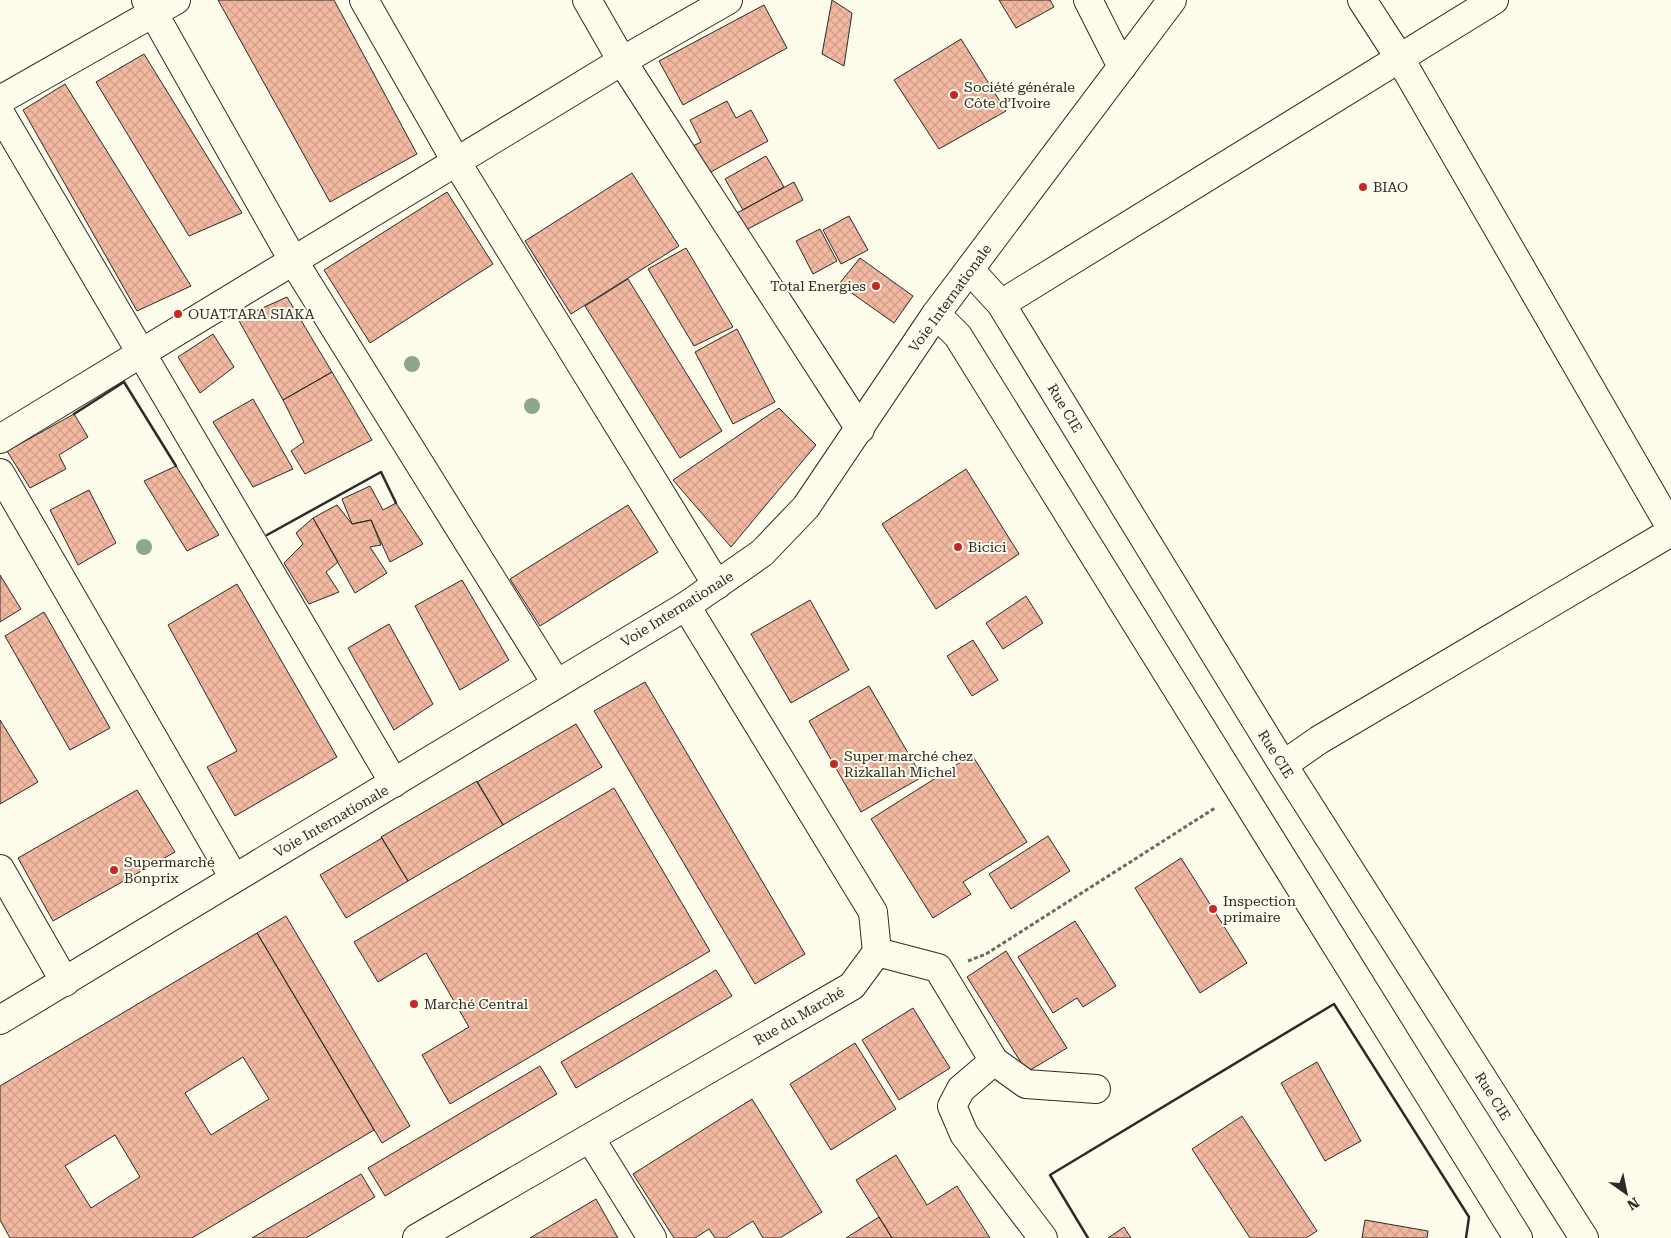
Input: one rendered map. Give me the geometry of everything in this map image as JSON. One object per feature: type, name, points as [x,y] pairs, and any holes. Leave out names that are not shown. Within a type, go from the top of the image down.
[{"type":"street","points":[[364,0],[457,163],[717,585]]},
{"type":"street","points":[[588,0],[622,61],[860,430]]},
{"type":"street","points":[[0,439],[622,61],[728,0]]},
{"type":"street","points":[[1088,0],[1122,67]]},
{"type":"street","name":"Voie Internationale","points":[[0,1020],[686,606],[762,553],[806,507],[860,430],[936,314],[1172,0]]},
{"type":"street","points":[[1362,0],[1399,57],[1671,528]]},
{"type":"street","points":[[1001,304],[1494,0]]},
{"type":"street","points":[[0,100],[159,4],[294,262],[556,683]]},
{"type":"street","points":[[0,113],[394,783]]},
{"type":"street","name":"Rue CIE","points":[[970,270],[1001,304],[1283,765],[1584,1238]]},
{"type":"street","points":[[936,314],[958,336],[1518,1238]]},
{"type":"street","points":[[0,473],[234,878]]},
{"type":"street","points":[[1283,765],[1327,735],[1671,532]]},
{"type":"street","points":[[686,606],[873,912],[877,952],[938,968],[994,1061],[1026,1084],[1096,1089]]},
{"type":"street","points":[[0,869],[65,982]]},
{"type":"street","name":"Rue du Marché","points":[[417,1238],[852,986],[877,952]]},
{"type":"street","points":[[994,1061],[961,1089],[952,1106],[964,1134],[1043,1238]]},
{"type":"street","points":[[590,1138],[652,1238]]},
{"type":"path","points":[[938,968],[986,954],[1240,792]]},
{"type":"building","points":[[218,0],[334,0],[417,154],[330,202]]},
{"type":"building","points":[[832,0],[852,13],[844,66],[822,54]]},
{"type":"building","points":[[999,0],[1050,0],[1054,7],[1016,28]]},
{"type":"building","points":[[764,5],[787,48],[683,105],[659,61]]},
{"type":"building","points":[[961,39],[1006,111],[939,149],[894,80]]},
{"type":"building","points":[[144,54],[242,213],[189,236],[96,82]]},
{"type":"building","points":[[65,84],[191,286],[137,311],[23,110]]},
{"type":"building","points":[[727,101],[736,118],[751,110],[768,141],[707,174],[693,146],[701,142],[690,120]]},
{"type":"building","points":[[766,156],[784,187],[743,210],[725,179]]},
{"type":"building","points":[[632,173],[679,246],[571,314],[525,241]]},
{"type":"building","points":[[794,182],[803,200],[744,231],[735,214]]},
{"type":"building","points":[[447,192],[493,264],[370,343],[324,270]]},
{"type":"building","points":[[849,216],[868,250],[841,264],[823,230]]},
{"type":"building","points":[[820,229],[837,261],[813,274],[796,241]]},
{"type":"building","points":[[686,248],[733,327],[694,346],[648,269]]},
{"type":"building","points":[[860,258],[913,296],[894,323],[839,284]]},
{"type":"building","points":[[628,279],[722,431],[680,458],[585,306]]},
{"type":"building","points":[[287,297],[332,372],[283,400],[238,319]]},
{"type":"building","points":[[737,329],[775,402],[733,424],[695,352]]},
{"type":"building","points":[[213,334],[234,367],[200,393],[178,357]]},
{"type":"building","points":[[332,372],[372,440],[305,474],[291,451],[304,442],[283,400]]},
{"type":"building","points":[[253,399],[293,469],[253,487],[213,422]]},
{"type":"building","points":[[779,408],[816,445],[731,547],[673,480]]},
{"type":"building","points":[[74,414],[88,437],[59,455],[66,469],[30,488],[7,451]]},
{"type":"building","points":[[176,466],[219,535],[187,551],[144,481]]},
{"type":"building","points":[[966,469],[1019,554],[936,609],[882,524]]},
{"type":"building","points":[[370,486],[383,510],[396,503],[423,544],[390,562],[371,520],[352,524],[342,499]]},
{"type":"building","points":[[89,490],[116,543],[78,565],[50,510]]},
{"type":"building","points":[[337,505],[352,524],[371,520],[381,545],[370,547],[387,573],[355,593],[313,518]]},
{"type":"building","points":[[628,505],[658,552],[540,626],[510,579]]},
{"type":"building","points":[[313,518],[338,562],[326,572],[339,592],[309,604],[284,563],[303,544],[296,533]]},
{"type":"building","points":[[0,575],[21,609],[0,622]]},
{"type":"building","points":[[462,580],[509,660],[460,690],[415,606]]},
{"type":"building","points":[[237,584],[337,757],[235,816],[207,767],[237,751],[168,625]]},
{"type":"building","points":[[1026,596],[1043,623],[1003,649],[986,623]]},
{"type":"building","points":[[810,600],[849,670],[791,703],[751,634]]},
{"type":"building","points":[[44,612],[110,728],[70,750],[5,636]]},
{"type":"building","points":[[389,624],[433,704],[394,730],[348,648]]},
{"type":"building","points":[[973,640],[998,680],[972,696],[947,656]]},
{"type":"building","points":[[645,682],[805,954],[755,984],[594,711]]},
{"type":"building","points":[[869,686],[922,777],[861,812],[809,721]]},
{"type":"building","points":[[0,720],[38,782],[0,804]]},
{"type":"building","points":[[576,724],[602,767],[503,825],[477,782]]},
{"type":"building","points":[[972,755],[1027,842],[963,882],[971,894],[933,918],[871,819]]},
{"type":"building","points":[[477,781],[503,825],[408,881],[381,837]]},
{"type":"building","points":[[614,788],[710,951],[450,1104],[422,1055],[469,1027],[426,953],[378,982],[354,942]]},
{"type":"building","points":[[137,790],[175,852],[53,921],[18,858]]},
{"type":"building","points":[[1048,836],[1070,871],[1011,909],[989,874]]},
{"type":"building","points":[[382,838],[408,881],[346,918],[320,875]]},
{"type":"building","points":[[1181,858],[1247,963],[1200,993],[1135,888]]},
{"type":"building","points":[[286,916],[410,1126],[382,1143],[257,933]]},
{"type":"building","points":[[1075,921],[1116,986],[1083,1007],[1077,998],[1053,1013],[1018,957]]},
{"type":"building","points":[[257,933],[374,1130],[192,1238],[10,1238],[0,1220],[0,1086]],"holes":[[[243,1057],[269,1099],[211,1135],[185,1093]],[[115,1135],[140,1177],[91,1208],[65,1166]]]},
{"type":"building","points":[[1006,951],[1067,1048],[1027,1072],[967,977]]},
{"type":"building","points":[[716,970],[732,996],[576,1088],[561,1062]]},
{"type":"building","points":[[913,1008],[950,1068],[899,1100],[862,1040]]},
{"type":"building","points":[[855,1043],[896,1109],[831,1150],[790,1084]]},
{"type":"building","points":[[1317,1062],[1361,1141],[1325,1161],[1281,1083]]},
{"type":"building","points":[[540,1066],[557,1094],[385,1196],[368,1168]]},
{"type":"building","points":[[752,1099],[822,1212],[780,1238],[763,1238],[753,1221],[726,1238],[715,1238],[709,1229],[695,1238],[674,1238],[633,1174]]},
{"type":"building","points":[[1242,1116],[1317,1231],[1306,1238],[1250,1238],[1192,1149]]},
{"type":"building","points":[[896,1155],[927,1205],[957,1186],[990,1238],[892,1238],[856,1180]]},
{"type":"building","points":[[361,1174],[375,1197],[306,1238],[252,1238]]},
{"type":"building","points":[[596,1199],[618,1238],[530,1238]]},
{"type":"building","points":[[879,1217],[892,1238],[846,1238]]},
{"type":"building","points":[[1365,1220],[1428,1231],[1427,1238],[1362,1238]]},
{"type":"building","points":[[1124,1227],[1131,1238],[1108,1238]]},
{"type":"wall","points":[[74,414],[124,382],[176,466]]},
{"type":"wall","points":[[267,535],[381,472],[396,503]]},
{"type":"wall","points":[[1088,1238],[1050,1175],[1334,1004],[1469,1217],[1466,1238]]},
{"type":"place","name":"Société générale Côte d’Ivoire","points":[[954,95]]},
{"type":"place","name":"BIAO","points":[[1363,187]]},
{"type":"place","name":"Total Energies","points":[[876,286]]},
{"type":"place","name":"OUATTARA SIAKA","points":[[178,314]]},
{"type":"place","name":"Bicici","points":[[958,547]]},
{"type":"place","name":"Super marché chez Rizkallah Michel","points":[[834,764]]},
{"type":"place","name":"Supermarché Bonprix","points":[[114,870]]},
{"type":"place","name":"Inspection primaire","points":[[1213,909]]},
{"type":"place","name":"Marché Central","points":[[414,1004]]}]
